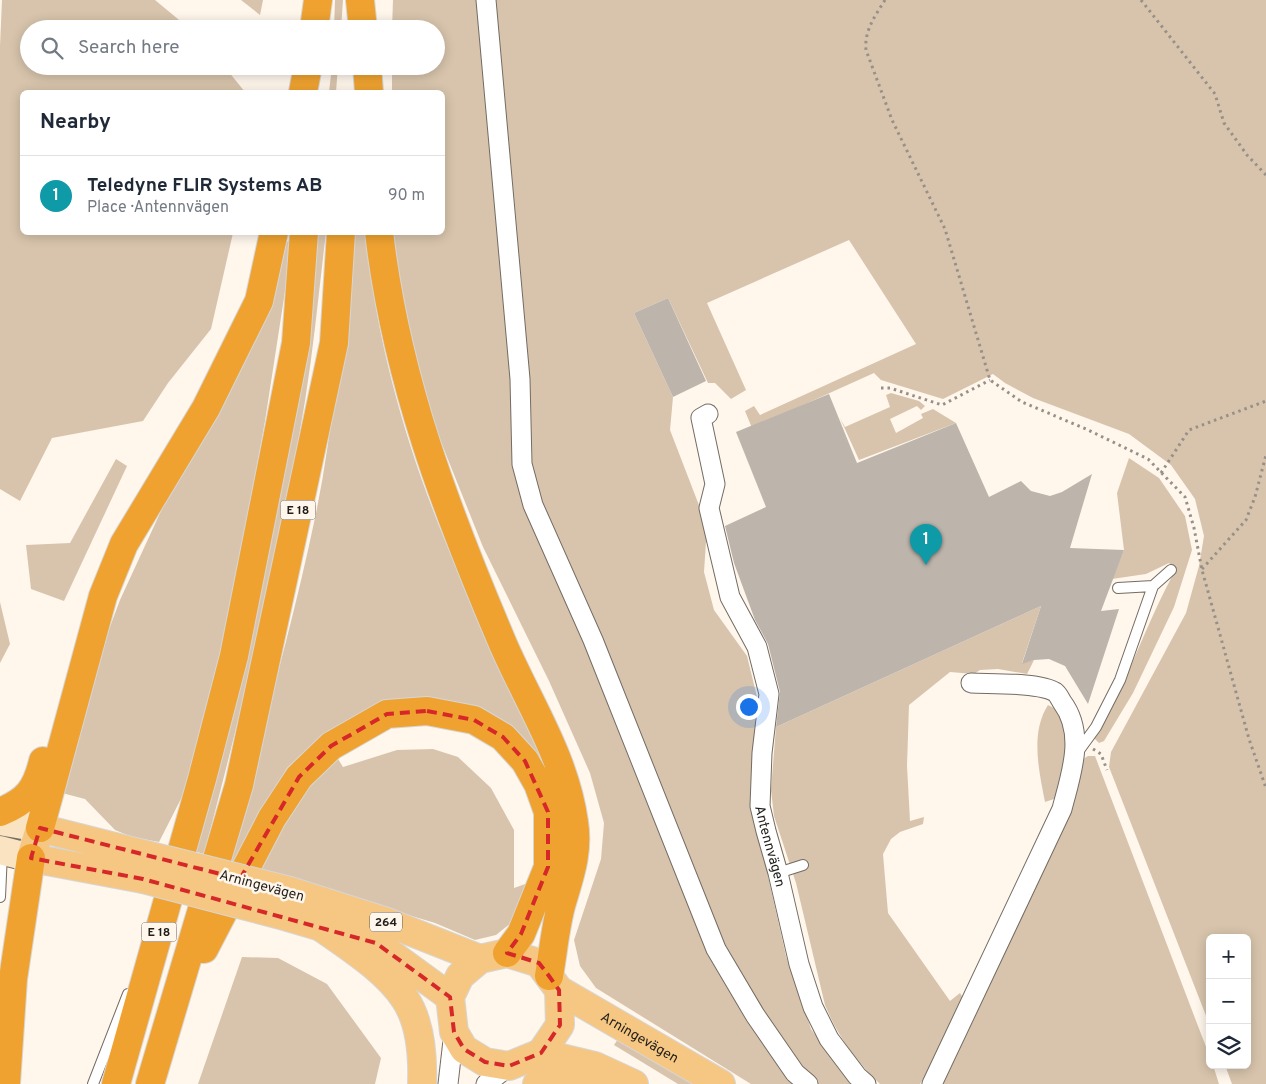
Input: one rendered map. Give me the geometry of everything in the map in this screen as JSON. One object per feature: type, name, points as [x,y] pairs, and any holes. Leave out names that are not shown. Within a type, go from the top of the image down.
[{"type":"highway","points":[[316,20],[320,0]]},
{"type":"highway","points":[[319,20],[320,0]]},
{"type":"highway","points":[[355,20],[356,0]]},
{"type":"highway","points":[[360,0],[362,20]]},
{"type":"highway","points":[[303,90],[306,75]]},
{"type":"highway","points":[[314,90],[315,75]]},
{"type":"highway","points":[[350,90],[351,75]]},
{"type":"highway","points":[[368,75],[369,90]]},
{"type":"highway","points":[[40,828],[103,596],[124,544],[206,408],[259,302],[273,235]]},
{"type":"highway","name":"E 18","points":[[116,1084],[202,780],[234,656],[296,343],[304,235]]},
{"type":"highway","name":"E 18","points":[[150,1084],[239,785],[334,343],[341,235]]},
{"type":"highway","points":[[379,235],[382,261],[406,379],[441,493],[504,646],[553,744],[569,794],[575,823],[576,854],[561,907],[554,983]]},
{"type":"highway","points":[[0,812],[13,807],[32,792],[40,774],[59,692],[84,615],[103,596]]},
{"type":"highway","points":[[150,1084],[208,938],[272,818],[299,777],[331,746],[387,714],[427,711],[474,720],[503,737],[525,761],[538,784],[548,812],[548,867],[521,934],[507,953]]},
{"type":"highway","points":[[6,1084],[13,979],[31,858]]},
{"type":"main road","points":[[0,821],[40,828],[31,858],[1,850]]},
{"type":"main road","name":"Arningevägen","points":[[40,828],[154,870],[289,904],[384,921],[480,959]]},
{"type":"main road","name":"Arningevägen","points":[[31,858],[154,870]]},
{"type":"main road","name":"Arningevägen","points":[[289,904],[321,927],[376,944],[450,997],[460,976],[480,959],[507,953],[539,963],[554,983],[721,1084]]},
{"type":"main road","points":[[321,927],[374,966],[405,999],[420,1036],[422,1084]]},
{"type":"main road","points":[[450,997],[454,1032],[464,1049],[485,1062],[510,1066],[542,1053],[560,1025],[554,983]]},
{"type":"main road","points":[[542,1053],[595,1066],[634,1084]]},
{"type":"main road","points":[[537,1084],[541,1082],[594,1084]]},
{"type":"street","points":[[486,0],[520,379],[522,464],[533,505],[593,640],[716,948],[755,1014],[795,1073],[808,1084]]},
{"type":"street","name":"Antennvägen","points":[[708,414],[701,418],[715,484],[709,508],[730,597],[757,647],[769,694],[762,753],[760,806],[799,964],[813,1007],[829,1039],[857,1076],[866,1084]]},
{"type":"street","points":[[932,1084],[1062,809],[1074,758],[1076,736],[1068,710],[1055,692],[1031,686],[971,683]]},
{"type":"street","points":[[448,1084],[454,1032]]},
{"type":"street","points":[[486,1084],[510,1066]]},
{"type":"lane","points":[[1074,758],[1096,727],[1120,680],[1153,586],[1171,570]]},
{"type":"lane","points":[[1118,588],[1153,586]]},
{"type":"lane","points":[[181,816],[202,780]]},
{"type":"lane","points":[[0,897],[1,850]]},
{"type":"lane","points":[[778,873],[803,865]]},
{"type":"lane","points":[[94,1084],[131,988]]},
{"type":"path","points":[[885,0],[869,28],[865,40],[866,50],[892,120],[945,229],[990,380],[1022,402],[1086,429],[1148,460],[1185,497],[1202,570],[1249,739],[1266,788]]},
{"type":"path","points":[[1141,0],[1215,94],[1224,123],[1247,155],[1266,175]]},
{"type":"path","points":[[881,388],[890,388],[942,405],[990,380]]},
{"type":"path","points":[[1161,473],[1189,430],[1266,401]]},
{"type":"path","points":[[1202,570],[1246,520],[1255,497],[1266,455]]},
{"type":"path","points":[[1101,754],[1107,770]]},
{"type":"highlighted area","points":[[427,711],[474,720],[503,737],[525,761],[548,812],[548,867],[521,934],[507,953],[539,963],[549,976],[559,990],[560,1025],[541,1053],[509,1066],[485,1062],[464,1049],[454,1032],[450,997],[376,943],[143,879],[31,858],[40,828],[240,879],[299,777],[331,746],[387,714]]},
{"type":"shaded area","points":[[2,0],[155,0],[179,20],[20,20],[20,75],[231,75],[243,90],[20,90],[20,235],[233,235],[211,329],[168,383],[143,421],[52,438],[20,501],[0,489],[0,46]]},
{"type":"shaded area","points":[[241,0],[263,0],[260,15]]},
{"type":"shaded area","points":[[335,0],[343,0],[342,20],[334,20]]},
{"type":"shaded area","points":[[393,0],[1266,0],[1266,1084],[1232,1084],[1226,1069],[1251,1069],[1251,934],[1206,934],[1206,1016],[1109,767],[1111,752],[1186,613],[1199,566],[1204,536],[1195,499],[1171,465],[1129,434],[1033,398],[1005,383],[993,374],[943,399],[881,380],[874,373],[752,428],[745,411],[754,406],[760,415],[916,344],[849,240],[707,303],[746,390],[731,399],[715,383],[708,383],[668,298],[634,313],[673,397],[670,430],[707,526],[704,572],[714,610],[747,656],[757,697],[750,796],[786,956],[811,1029],[851,1084],[751,1084],[596,988],[580,966],[574,940],[601,859],[604,823],[590,773],[549,681],[483,547],[433,422],[400,309],[392,235],[445,235],[445,90],[392,90],[392,75],[445,75],[445,20],[392,20]]},
{"type":"shaded area","points":[[331,75],[337,75],[336,90],[329,90]]},
{"type":"shaded area","points":[[316,235],[326,235],[305,401],[260,629],[204,854],[194,851]]},
{"type":"shaded area","points":[[352,235],[367,235],[378,318],[398,405],[411,448],[441,532],[466,589],[513,676],[535,723],[558,810],[542,761],[514,731],[374,709],[337,726],[307,749],[287,768],[235,862],[228,859],[296,603],[322,483]]},
{"type":"shaded area","points":[[290,240],[292,246],[265,421],[233,599],[187,787],[159,842],[132,837],[115,830],[85,799],[62,793],[102,648],[120,600],[284,244]]},
{"type":"shaded area","points":[[891,393],[919,401],[925,406],[921,410],[917,406],[890,419],[896,433],[923,418],[921,414],[933,409],[956,423],[859,460],[840,418],[845,427],[890,407],[886,395]]},
{"type":"shaded area","points":[[1129,458],[1159,478],[1185,516],[1192,550],[1174,607],[1133,693],[1104,741],[1099,743],[1094,738],[1106,718],[1154,612],[1175,571],[1169,563],[1146,574],[1112,579],[1124,550],[1117,493]]},
{"type":"shaded area","points":[[116,459],[127,466],[64,601],[31,589],[26,545],[70,543]]},
{"type":"shaded area","points":[[0,602],[10,644],[0,663]]},
{"type":"shaded area","points":[[1041,606],[1022,663],[1034,660],[1027,674],[998,669],[980,670],[974,674],[950,672],[909,705],[907,766],[910,821],[924,817],[923,824],[900,832],[891,839],[883,854],[888,913],[950,1001],[960,993],[965,1001],[964,1009],[920,1084],[880,1084],[848,1048],[825,1005],[796,883],[774,816],[771,790],[776,727]]},
{"type":"shaded area","points":[[1048,705],[1060,711],[1070,740],[1060,797],[1045,802],[1039,765],[1038,740],[1042,716]]},
{"type":"shaded area","points":[[433,749],[458,757],[491,788],[514,830],[514,888],[528,883],[511,923],[496,935],[475,940],[435,923],[259,870],[279,832],[308,787],[338,759],[343,767],[397,750]]},
{"type":"shaded area","points":[[1088,756],[1095,756],[1206,1047],[1206,1069],[1214,1069],[1219,1084],[943,1084],[1068,814],[1080,761]]},
{"type":"shaded area","points":[[242,957],[278,958],[327,984],[381,1058],[375,1084],[198,1084]]},
{"type":"shaded area","points":[[620,1036],[698,1084],[678,1084],[614,1045]]},
{"type":"building","points":[[668,298],[706,381],[673,397],[634,313]]},
{"type":"building","points":[[829,394],[857,463],[956,423],[989,497],[1021,481],[1031,491],[1050,496],[1062,492],[1092,474],[1070,548],[1124,550],[1101,611],[1119,609],[1088,704],[1065,666],[1049,659],[1034,660],[1022,664],[1041,606],[776,727],[780,692],[768,644],[755,620],[734,563],[725,526],[766,507],[736,432]]},
{"type":"place","name":"Teledyne FLIR Systems AB","points":[[926,565]]}]
